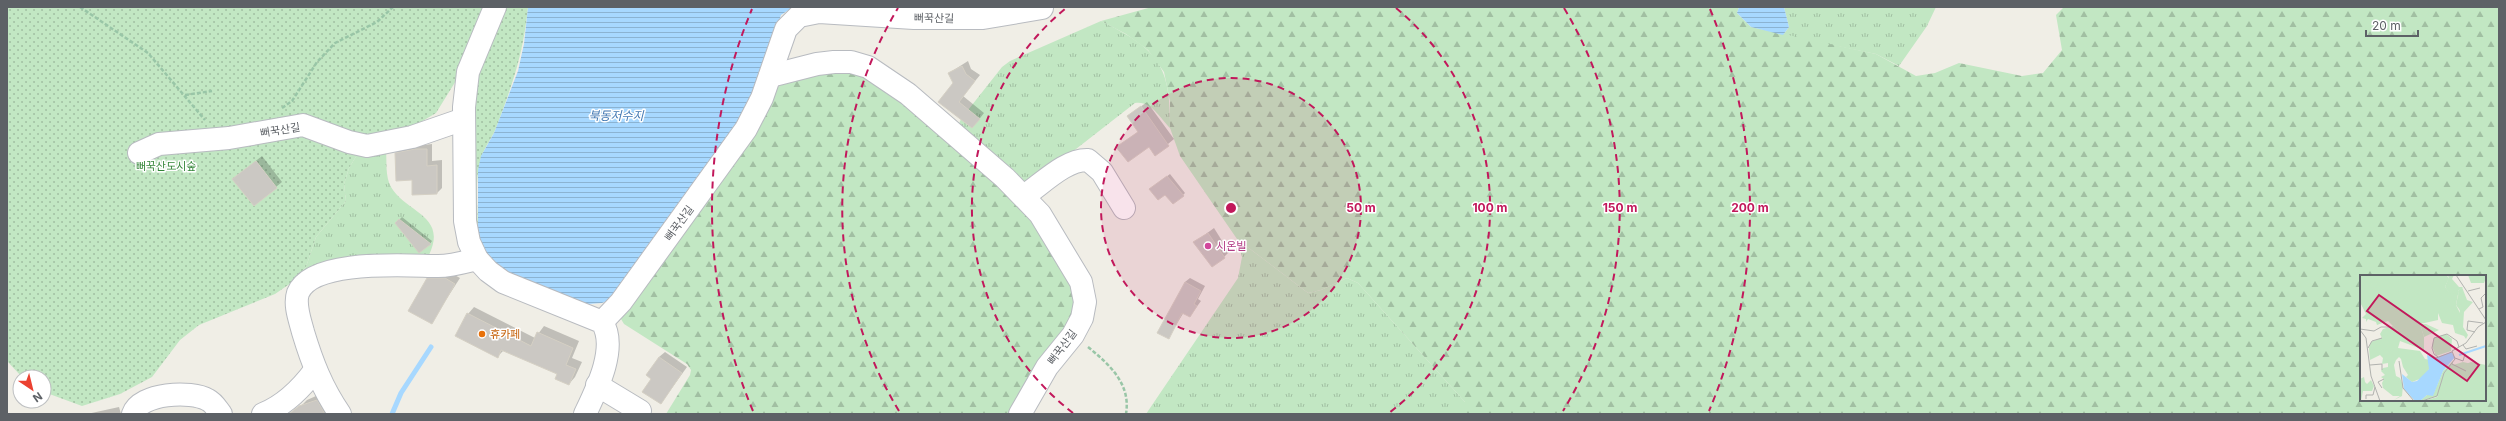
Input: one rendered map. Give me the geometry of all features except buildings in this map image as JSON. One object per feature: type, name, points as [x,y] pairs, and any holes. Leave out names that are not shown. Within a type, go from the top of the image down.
[{"type":"street","points":[[495,7],[468,72],[464,119],[465,221],[469,242],[477,259],[488,271],[503,282],[602,322],[607,330],[609,340],[608,353],[585,414]]},
{"type":"street","name":"뻐꾹산길","points":[[602,322],[621,302],[746,129],[756,113],[786,29],[799,16],[809,13],[983,18],[1042,8]]},
{"type":"street","name":"뻐꾹산길","points":[[770,76],[817,64],[834,62],[851,62],[868,68],[908,94],[1024,196],[1040,214],[1081,282],[1085,302],[1082,318],[1073,335],[1047,367],[1020,414]]},
{"type":"street","name":"뻐꾹산길","points":[[139,153],[159,144],[229,138],[277,128],[303,126],[349,142],[368,146],[412,137],[464,119]]},
{"type":"street","points":[[1024,196],[1070,164],[1080,160],[1088,160],[1102,172],[1124,208]]},
{"type":"street","points":[[340,414],[315,370],[297,305],[299,292],[305,283],[335,270],[356,267],[400,264],[440,266],[477,259]]},
{"type":"street","points":[[263,414],[282,404],[294,394],[315,370]]},
{"type":"street","points":[[597,385],[640,411]]},
{"type":"street","points":[[133,414],[142,403],[151,398],[179,394],[208,399],[220,414]]},
{"type":"path","points":[[80,7],[148,53],[206,122]]},
{"type":"path","points":[[276,112],[292,101],[317,62],[335,43],[377,22],[393,7]]},
{"type":"path","points":[[184,95],[212,91]]},
{"type":"path","points":[[1073,335],[1106,363],[1120,378],[1126,391],[1128,403],[1126,414]]},
{"type":"green space","name":"뻐꾹산도시숲","points":[[7,7],[488,7],[462,71],[436,113],[414,126],[360,150],[349,168],[344,184],[346,201],[316,237],[306,267],[291,283],[275,294],[199,325],[180,340],[152,377],[120,394],[82,406],[52,395],[52,369],[14,369],[7,361]]},
{"type":"green space","points":[[500,7],[528,7],[520,55],[512,83],[496,128],[482,154],[479,167],[477,185],[478,231],[475,237],[470,97]]},
{"type":"green space","points":[[1152,7],[1739,7],[1737,13],[1751,27],[1876,54],[1916,76],[1935,73],[1959,63],[2022,76],[2043,73],[2062,50],[2056,15],[2064,7],[2499,7],[2499,414],[1465,414],[1465,402],[1358,283],[1347,278],[1321,290],[1308,293],[1237,239],[1180,156],[1170,128],[1170,101],[1164,72],[1148,50],[1126,34],[1101,21]]},
{"type":"green space","points":[[1784,7],[1936,7],[1927,26],[1899,66],[1876,54],[1783,35],[1789,27]]},
{"type":"green space","points":[[1101,21],[1136,41],[1148,50],[1157,61],[1168,88],[1170,128],[1155,111],[1146,104],[1135,103],[1035,181],[1023,184],[958,126],[961,119],[1002,67],[1010,61]]},
{"type":"green space","points":[[841,69],[881,83],[1024,208],[1072,283],[1076,301],[1074,315],[1015,414],[666,414],[690,375],[691,370],[687,364],[624,324],[621,319],[623,313],[776,89],[790,77]]},
{"type":"green space","points":[[360,150],[386,150],[387,174],[391,187],[398,196],[423,216],[433,231],[433,242],[429,255],[311,271],[291,283],[306,267],[316,237],[346,201],[344,184],[349,168]]},
{"type":"green space","points":[[1237,239],[1308,293],[1321,290],[1347,278],[1358,283],[1465,402],[1465,414],[1146,414],[1238,278],[1242,257]]},
{"type":"water","name":"북동저수지","points":[[528,7],[793,7],[781,15],[749,113],[614,298],[602,303],[588,304],[497,268],[480,244],[478,231],[478,170],[481,156],[494,133],[518,71],[524,44]]},
{"type":"water","points":[[1739,7],[1784,7],[1789,27],[1783,35],[1751,27],[1737,13]]},
{"type":"waterway","points":[[392,414],[401,393],[431,347]]},
{"type":"place","name":"시온빌","points":[[1208,246]]},
{"type":"place","name":"휴카페","points":[[482,334]]}]
